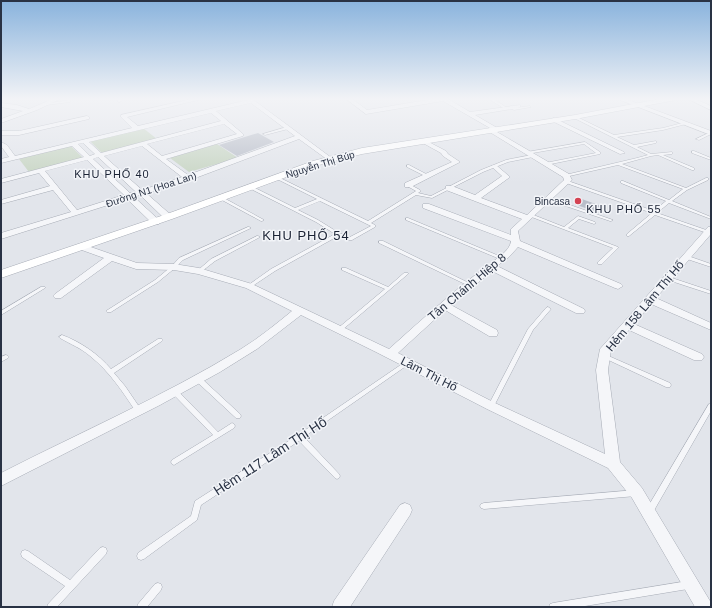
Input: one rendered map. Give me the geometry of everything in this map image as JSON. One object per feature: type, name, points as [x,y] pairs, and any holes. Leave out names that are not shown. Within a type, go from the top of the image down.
[{"type":"street","points":[[1,133],[19,133],[49,126]]},
{"type":"street","points":[[1,161],[143,126]]},
{"type":"street","points":[[1,181],[209,126]]},
{"type":"street","points":[[162,158],[241,135],[230,126]]},
{"type":"street","points":[[488,126],[566,179]]},
{"type":"street","name":"Nguyễn Thị Búp","points":[[1,274],[168,218],[330,159],[362,151],[516,126]]},
{"type":"street","points":[[567,126],[622,153]]},
{"type":"street","points":[[694,126],[711,133]]},
{"type":"street","points":[[288,128],[330,159]]},
{"type":"street","name":"Đường N1 (Hoa Lan)","points":[[1,236],[130,197],[300,137]]},
{"type":"street","points":[[84,141],[168,218]]},
{"type":"street","points":[[408,185],[426,175],[458,162],[445,155],[444,152],[423,141]]},
{"type":"street","points":[[73,143],[156,222]]},
{"type":"street","points":[[1,144],[5,146],[13,158]]},
{"type":"street","points":[[143,144],[187,178]]},
{"type":"street","points":[[476,198],[506,177],[506,174],[494,166]]},
{"type":"street","points":[[41,171],[76,213]]},
{"type":"street","name":"Tân Chánh Hiệp 8","points":[[390,354],[444,305],[502,258],[515,245],[516,241],[514,231],[549,199],[566,179]]},
{"type":"street","points":[[1,202],[55,187]]},
{"type":"street","points":[[449,188],[529,216]]},
{"type":"street","points":[[426,206],[516,241],[618,286]]},
{"type":"street","name":"Hẻm 158 Lâm Thị Hố","points":[[613,464],[602,370],[606,349],[667,278],[709,233]]},
{"type":"street","name":"Lâm Thị Hố","points":[[82,247],[136,266],[174,267],[199,271],[249,286],[613,464],[649,512],[704,607]]},
{"type":"street","points":[[58,296],[111,257]]},
{"type":"street","points":[[491,267],[580,311]]},
{"type":"street","points":[[649,299],[711,327]]},
{"type":"street","points":[[444,305],[494,333]]},
{"type":"street","points":[[1,480],[55,450],[198,379],[247,350],[299,311]]},
{"type":"street","points":[[627,325],[698,357]]},
{"type":"street","points":[[340,607],[405,510]]},
{"type":"lane","points":[[594,126],[651,154]]},
{"type":"lane","points":[[614,136],[673,126]]},
{"type":"lane","points":[[265,134],[288,128]]},
{"type":"lane","points":[[698,139],[711,133]]},
{"type":"lane","points":[[635,146],[655,142]]},
{"type":"lane","points":[[415,194],[431,197],[494,166],[530,154],[585,143],[598,152],[546,164]]},
{"type":"lane","points":[[693,152],[711,159]]},
{"type":"lane","points":[[566,179],[651,154],[672,153]]},
{"type":"lane","points":[[658,154],[693,169]]},
{"type":"lane","points":[[618,164],[686,189]]},
{"type":"lane","points":[[408,166],[426,175]]},
{"type":"lane","points":[[250,187],[317,221],[350,240],[374,226],[277,178]]},
{"type":"lane","points":[[566,179],[709,233]]},
{"type":"lane","points":[[628,234],[653,213],[686,189],[706,179]]},
{"type":"lane","points":[[622,182],[711,218]]},
{"type":"lane","points":[[368,223],[419,191],[408,185]]},
{"type":"lane","points":[[221,198],[262,220]]},
{"type":"lane","points":[[295,210],[320,199]]},
{"type":"lane","points":[[549,199],[611,220]]},
{"type":"lane","points":[[529,216],[616,248],[600,263]]},
{"type":"lane","points":[[565,228],[578,217],[594,223]]},
{"type":"lane","points":[[407,219],[502,258]]},
{"type":"lane","points":[[109,311],[174,267],[180,259],[249,228]]},
{"type":"lane","points":[[249,286],[273,270],[338,234]]},
{"type":"lane","points":[[199,271],[213,260],[258,236]]},
{"type":"lane","points":[[381,242],[469,284]]},
{"type":"lane","points":[[686,257],[711,266]]},
{"type":"lane","points":[[344,269],[387,288]]},
{"type":"lane","points":[[339,330],[387,288],[406,274]]},
{"type":"lane","points":[[667,278],[711,293]]},
{"type":"lane","points":[[1,313],[43,288]]},
{"type":"lane","points":[[492,406],[531,329],[548,309]]},
{"type":"lane","points":[[62,337],[92,354],[111,372],[117,378],[138,410]]},
{"type":"lane","points":[[111,372],[160,340]]},
{"type":"lane","points":[[604,356],[668,385]]},
{"type":"lane","name":"Hẻm 117 Lâm Thị Hố","points":[[141,556],[194,518],[198,503],[300,437],[407,362]]},
{"type":"lane","points":[[198,379],[238,416]]},
{"type":"lane","points":[[174,392],[217,435]]},
{"type":"lane","points":[[649,512],[711,406]]},
{"type":"lane","points":[[174,462],[232,426]]},
{"type":"lane","points":[[300,437],[337,476]]},
{"type":"lane","points":[[484,506],[636,493]]},
{"type":"lane","points":[[51,607],[103,551]]},
{"type":"lane","points":[[25,554],[70,585]]},
{"type":"lane","points":[[553,607],[691,585]]},
{"type":"lane","points":[[141,607],[158,587]]},
{"type":"green space","points":[[143,128],[157,139],[102,153],[90,141]]},
{"type":"green space","points":[[217,144],[238,158],[189,172],[170,158]]},
{"type":"green space","points":[[71,146],[83,158],[29,172],[19,159]]},
{"type":"building","points":[[258,133],[274,142],[237,156],[219,145]]},
{"type":"building","points":[[579,198],[604,207],[596,212],[577,205]]},
{"type":"place","name":"Bincasa","points":[[578,201]]},
{"type":"district","name":"KHU PHỐ 40","points":[[112,174]]},
{"type":"district","name":"KHU PHỐ 55","points":[[624,209]]},
{"type":"district","name":"KHU PHỐ 54","points":[[306,235]]}]
